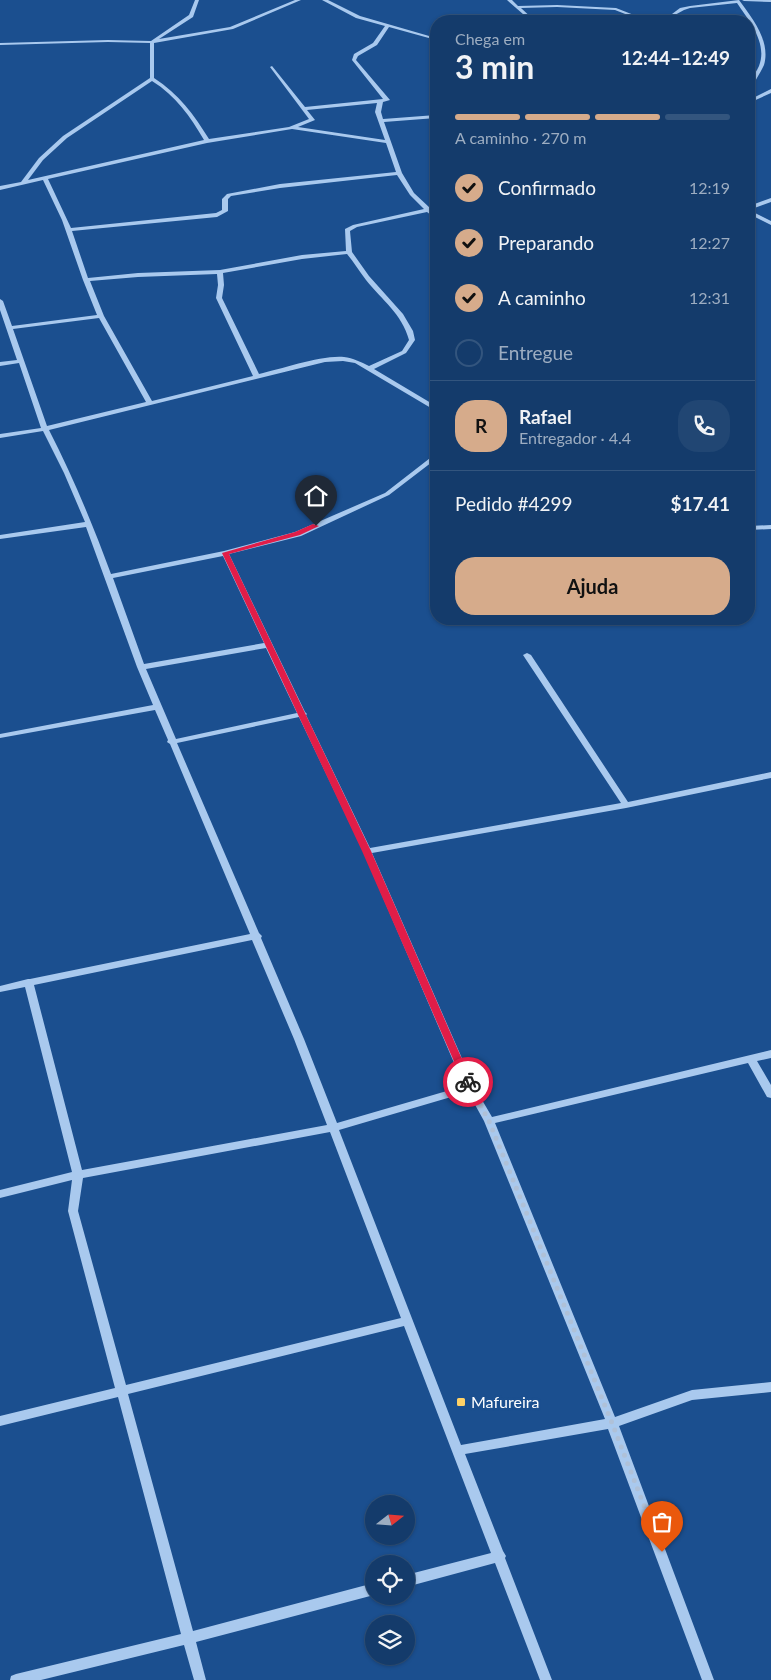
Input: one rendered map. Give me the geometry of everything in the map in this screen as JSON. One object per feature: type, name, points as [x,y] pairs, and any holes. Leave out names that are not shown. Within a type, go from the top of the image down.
[{"type":"street","points":[[152,42],[191,16],[197,0]]},
{"type":"street","points":[[0,44],[99,41],[152,42],[232,28],[299,0]]},
{"type":"street","points":[[324,0],[345,12],[430,37]]},
{"type":"street","points":[[509,0],[527,15]]},
{"type":"street","points":[[673,15],[682,9],[690,7],[740,1],[771,1]]},
{"type":"street","points":[[740,1],[748,15]]},
{"type":"street","points":[[518,7],[557,6],[616,9],[627,15]]},
{"type":"street","points":[[305,109],[387,100],[354,60],[356,55],[375,44],[387,26]]},
{"type":"street","points":[[755,27],[764,42],[765,55],[755,75]]},
{"type":"street","points":[[152,42],[152,79]]},
{"type":"street","points":[[0,188],[207,141],[290,128],[312,120],[272,67]]},
{"type":"street","points":[[152,79],[167,88],[183,102],[207,141]]},
{"type":"street","points":[[22,184],[41,159],[65,137],[152,79]]},
{"type":"street","points":[[755,99],[771,91]]},
{"type":"street","points":[[380,102],[378,112],[399,173],[412,194],[428,210]]},
{"type":"street","points":[[382,121],[430,117]]},
{"type":"street","points":[[290,128],[388,142]]},
{"type":"street","points":[[69,230],[217,214],[225,211],[225,199],[229,195],[280,186],[399,173]]},
{"type":"street","points":[[45,179],[69,230],[86,280],[101,316],[150,403]]},
{"type":"street","points":[[755,206],[771,200]]},
{"type":"street","points":[[369,369],[404,352],[412,340],[410,330],[398,313],[368,280],[349,252],[347,230],[355,226],[428,210]]},
{"type":"street","points":[[755,215],[771,223]]},
{"type":"street","points":[[86,280],[138,275],[220,272],[302,257],[349,252]]},
{"type":"street","points":[[220,272],[222,285],[219,298],[257,377]]},
{"type":"street","points":[[0,301],[45,429],[89,524],[141,667],[171,742],[257,936],[459,1450],[546,1680]]},
{"type":"street","points":[[9,328],[101,316]]},
{"type":"street","points":[[0,436],[45,429],[325,360],[343,359],[369,369],[430,405]]},
{"type":"street","points":[[0,364],[21,361]]},
{"type":"street","points":[[109,577],[225,553],[298,534],[387,494],[430,461]]},
{"type":"street","points":[[0,537],[89,524]]},
{"type":"street","points":[[755,528],[771,527]]},
{"type":"street","points":[[225,553],[303,714],[366,851],[470,1088],[489,1121],[612,1423],[708,1680]]},
{"type":"street","points":[[141,667],[269,645]]},
{"type":"street","points":[[527,655],[626,805]]},
{"type":"street","points":[[0,736],[158,707]]},
{"type":"street","points":[[171,742],[303,714]]},
{"type":"street","points":[[366,851],[626,805],[771,775]]},
{"type":"street","points":[[0,989],[257,936]]},
{"type":"street","points":[[28,982],[78,1175],[74,1211],[124,1391],[200,1680]]},
{"type":"street","points":[[489,1121],[771,1054]]},
{"type":"street","points":[[751,1059],[771,1094]]},
{"type":"street","points":[[0,1194],[78,1175],[333,1128],[470,1088]]},
{"type":"street","points":[[0,1421],[407,1320]]},
{"type":"street","points":[[459,1450],[612,1423],[692,1395],[771,1387]]},
{"type":"street","points":[[415,1579],[500,1556]]},
{"type":"street","points":[[16,1680],[190,1638],[365,1591]]},
{"type":"way so far","points":[[468,1082],[489,1121],[612,1423],[662,1552]]},
{"type":"place","name":"Mafureira","points":[[461,1402]]},
{"type":"route","points":[[316,526],[298,534],[225,553],[303,714],[366,851],[468,1082]]}]
